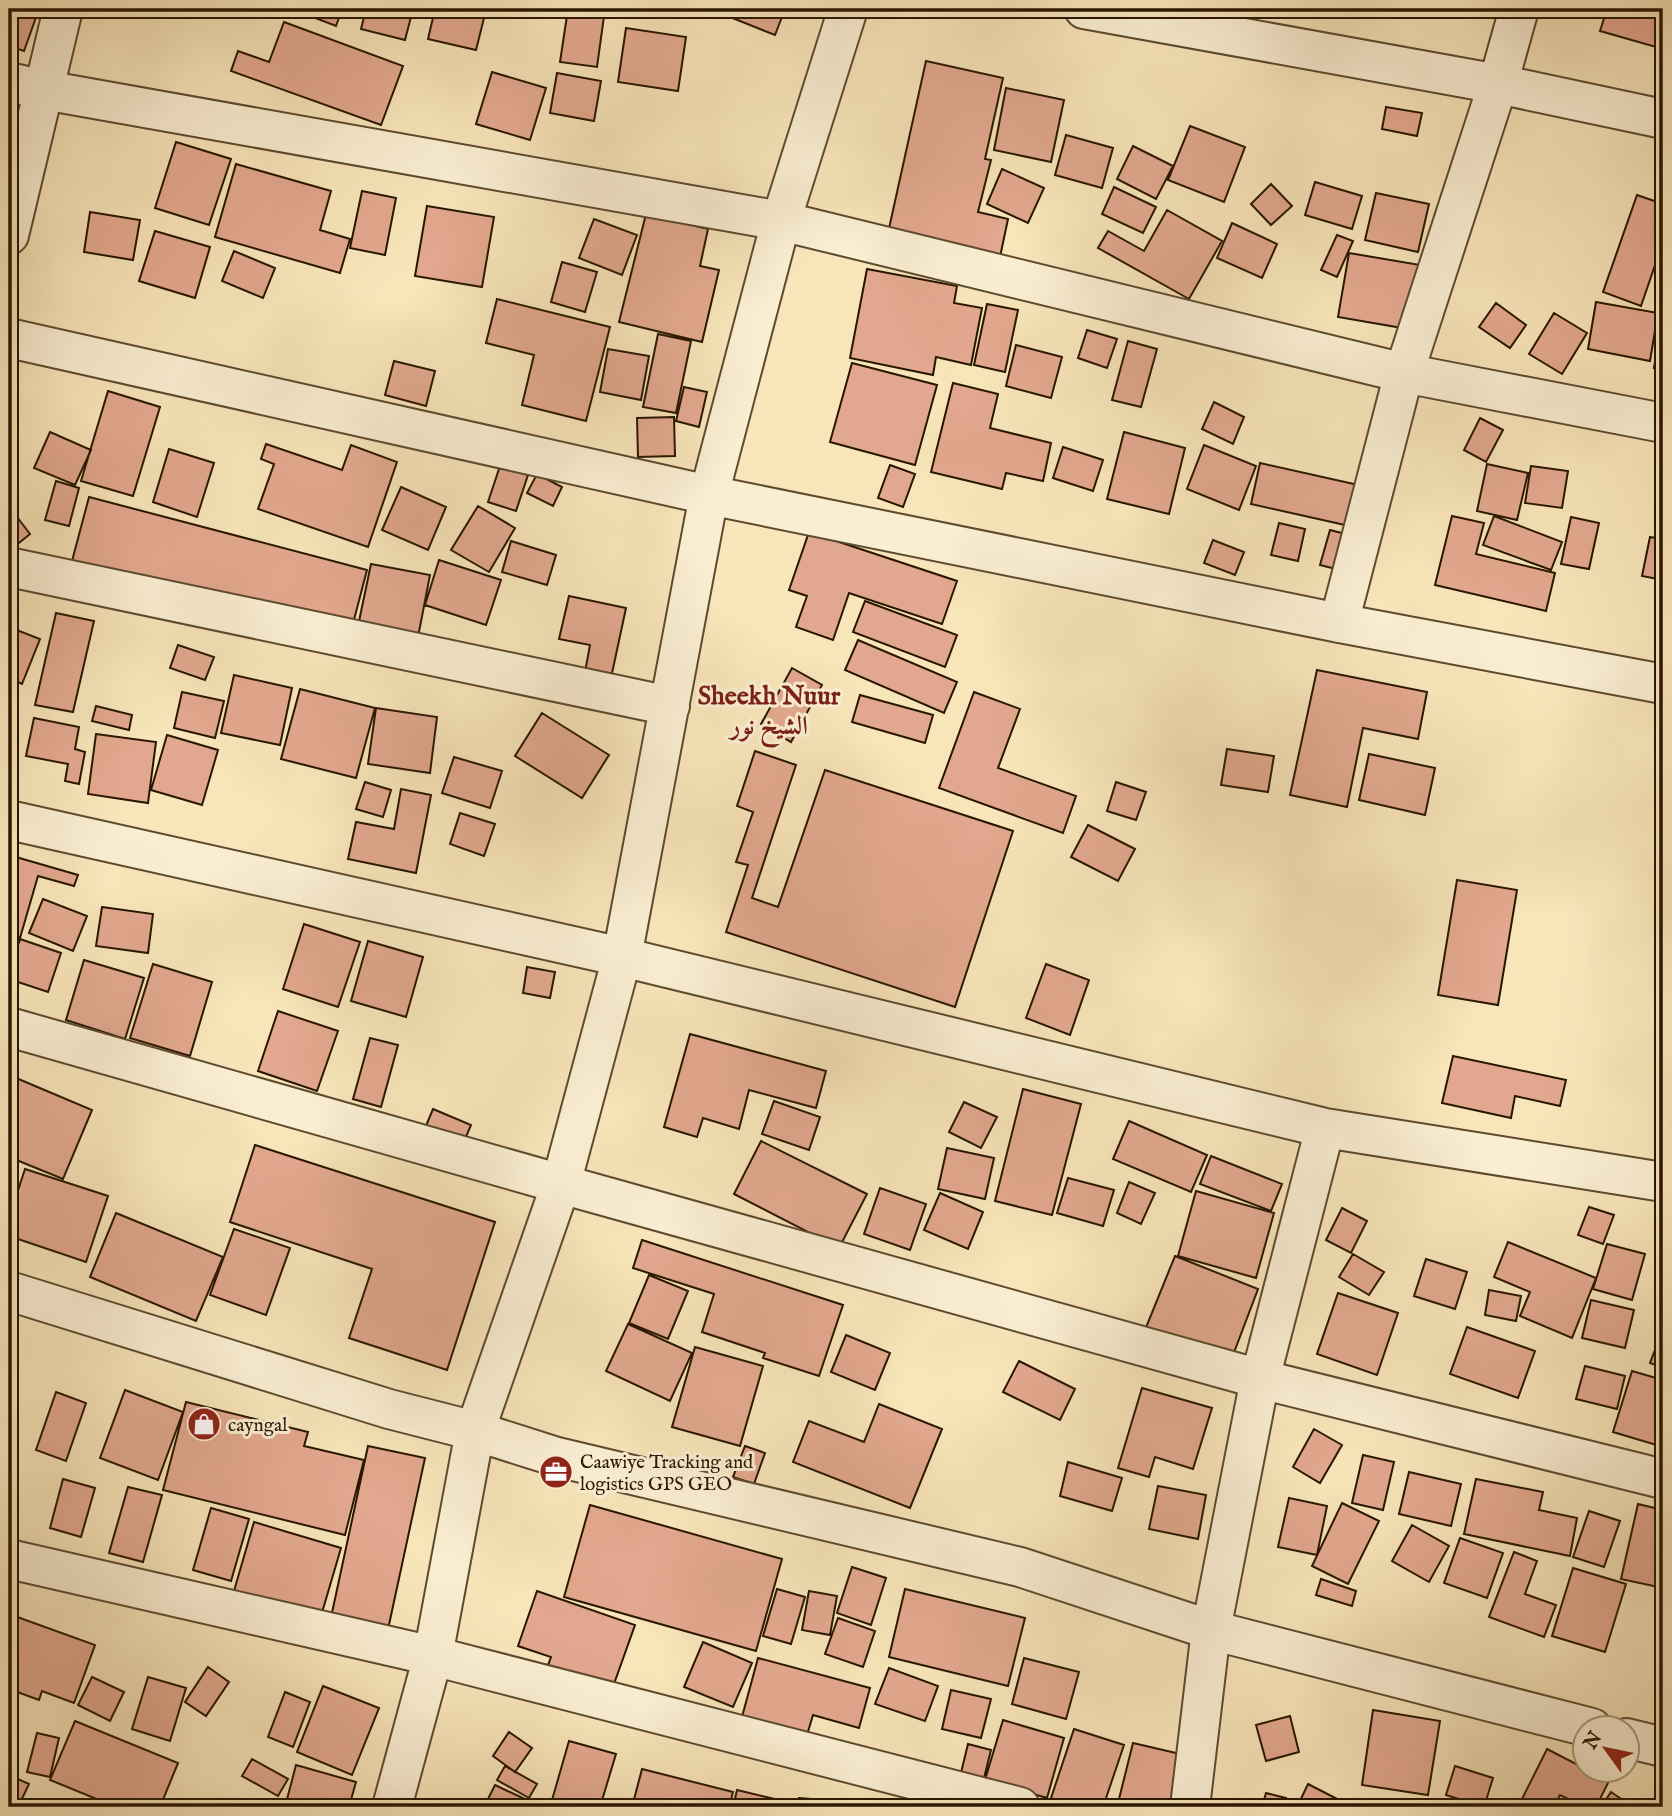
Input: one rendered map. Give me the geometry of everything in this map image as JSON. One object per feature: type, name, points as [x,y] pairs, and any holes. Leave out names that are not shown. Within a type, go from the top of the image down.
[{"type":"street","points":[[9,236],[26,86],[63,9]]},
{"type":"street","points":[[392,1807],[433,1656],[475,1432],[561,1184],[622,957],[709,495],[781,221],[848,9]]},
{"type":"street","points":[[1084,9],[1498,84],[1663,119]]},
{"type":"street","points":[[1339,623],[1404,373],[1498,84],[1519,9]]},
{"type":"street","points":[[26,86],[781,221],[1404,373],[1663,423]]},
{"type":"street","points":[[9,338],[709,495],[1339,623],[1663,684]]},
{"type":"street","points":[[9,567],[670,706]]},
{"type":"street","points":[[9,820],[622,957],[1325,1128],[1663,1182]]},
{"type":"street","points":[[9,1027],[1261,1379],[1663,1479]]},
{"type":"street","points":[[1190,1807],[1211,1630],[1261,1379],[1325,1128]]},
{"type":"street","points":[[9,1291],[389,1409],[557,1457],[1020,1567],[1211,1630],[1570,1722]]},
{"type":"street","points":[[9,1559],[433,1656],[1020,1807]]},
{"type":"street","points":[[1640,1741],[1663,1747]]},
{"type":"building","points":[[9,9],[39,9],[24,51],[9,46]]},
{"type":"building","points":[[292,9],[342,9],[336,26]]},
{"type":"building","points":[[366,9],[413,9],[405,40],[361,29]]},
{"type":"building","points":[[435,9],[486,10],[476,50],[428,39]]},
{"type":"building","points":[[568,9],[605,9],[597,67],[560,62]]},
{"type":"building","points":[[710,9],[785,9],[775,35]]},
{"type":"building","points":[[1472,9],[1511,9],[1508,18]]},
{"type":"building","points":[[1607,9],[1663,9],[1663,49],[1600,31]]},
{"type":"building","points":[[284,22],[403,66],[381,125],[231,71],[238,51],[269,62]]},
{"type":"building","points":[[626,28],[686,37],[678,91],[618,82]]},
{"type":"building","points":[[926,61],[1003,78],[985,159],[991,160],[978,212],[1008,219],[1000,257],[888,233]]},
{"type":"building","points":[[492,72],[546,88],[530,140],[476,124]]},
{"type":"building","points":[[557,73],[601,81],[594,121],[550,113]]},
{"type":"building","points":[[1006,88],[1064,100],[1051,162],[994,150]]},
{"type":"building","points":[[1386,107],[1422,113],[1417,136],[1382,129]]},
{"type":"building","points":[[1190,126],[1245,147],[1224,202],[1168,180]]},
{"type":"building","points":[[1066,135],[1113,148],[1102,188],[1055,175]]},
{"type":"building","points":[[176,142],[231,159],[209,225],[155,208]]},
{"type":"building","points":[[1133,146],[1173,166],[1156,199],[1117,179]]},
{"type":"building","points":[[236,164],[331,191],[320,230],[350,239],[340,273],[215,237]]},
{"type":"building","points":[[1002,169],[1044,188],[1028,223],[987,204]]},
{"type":"building","points":[[1315,182],[1362,196],[1352,229],[1305,215]]},
{"type":"building","points":[[1271,184],[1292,206],[1271,225],[1251,204]]},
{"type":"building","points":[[1114,187],[1156,207],[1143,233],[1102,214]]},
{"type":"building","points":[[362,191],[396,198],[385,255],[350,248]]},
{"type":"building","points":[[1376,193],[1429,204],[1418,252],[1365,240]]},
{"type":"building","points":[[1637,195],[1663,204],[1663,242],[1641,306],[1603,292]]},
{"type":"building","points":[[427,206],[494,217],[482,287],[415,276]]},
{"type":"building","points":[[1167,210],[1222,241],[1189,299],[1098,248],[1108,231],[1144,251]]},
{"type":"building","points":[[90,212],[140,220],[133,260],[84,252]]},
{"type":"building","points":[[646,214],[708,229],[700,266],[719,270],[702,342],[619,322]]},
{"type":"building","points":[[594,219],[637,235],[622,275],[579,258]]},
{"type":"building","points":[[1232,223],[1277,244],[1262,278],[1217,258]]},
{"type":"building","points":[[155,231],[210,247],[195,298],[139,281]]},
{"type":"building","points":[[1337,235],[1353,241],[1337,277],[1321,270]]},
{"type":"building","points":[[234,251],[275,268],[263,298],[222,281]]},
{"type":"building","points":[[1349,253],[1426,266],[1414,330],[1338,317]]},
{"type":"building","points":[[562,262],[597,272],[585,312],[551,302]]},
{"type":"building","points":[[867,269],[957,286],[954,303],[982,308],[971,365],[936,357],[933,375],[850,358]]},
{"type":"building","points":[[497,299],[610,327],[586,421],[522,405],[534,355],[486,343]]},
{"type":"building","points":[[1596,302],[1658,313],[1650,361],[1588,349]]},
{"type":"building","points":[[1496,303],[1526,325],[1510,348],[1479,327]]},
{"type":"building","points":[[987,304],[1018,310],[1005,372],[974,365]]},
{"type":"building","points":[[1554,313],[1587,333],[1562,374],[1529,354]]},
{"type":"building","points":[[1663,316],[1663,369],[1654,368]]},
{"type":"building","points":[[1087,330],[1117,339],[1107,368],[1078,358]]},
{"type":"building","points":[[658,334],[691,341],[676,413],[643,407]]},
{"type":"building","points":[[1128,341],[1157,349],[1141,407],[1112,400]]},
{"type":"building","points":[[1016,345],[1062,357],[1051,398],[1006,386]]},
{"type":"building","points":[[608,349],[649,356],[641,400],[600,392]]},
{"type":"building","points":[[394,361],[435,371],[426,406],[385,395]]},
{"type":"building","points":[[852,363],[937,385],[915,465],[830,442]]},
{"type":"building","points":[[953,383],[998,394],[990,428],[1051,443],[1043,481],[1006,473],[1002,489],[931,472]]},
{"type":"building","points":[[684,387],[707,392],[699,427],[676,421]]},
{"type":"building","points":[[108,391],[160,407],[133,496],[81,481]]},
{"type":"building","points":[[1214,402],[1244,417],[1233,444],[1202,429]]},
{"type":"building","points":[[674,417],[675,456],[638,457],[637,418]]},
{"type":"building","points":[[1480,418],[1503,430],[1486,462],[1464,450]]},
{"type":"building","points":[[50,432],[91,450],[75,485],[34,468]]},
{"type":"building","points":[[1124,432],[1185,448],[1169,514],[1107,499]]},
{"type":"building","points":[[266,444],[342,470],[351,445],[397,462],[368,547],[258,509],[274,464],[261,459]]},
{"type":"building","points":[[1204,445],[1256,466],[1239,510],[1187,489]]},
{"type":"building","points":[[1063,447],[1103,460],[1093,491],[1053,478]]},
{"type":"building","points":[[169,449],[214,463],[197,517],[153,502]]},
{"type":"building","points":[[1260,463],[1363,486],[1354,527],[1251,504]]},
{"type":"building","points":[[1487,464],[1528,473],[1517,520],[1477,511]]},
{"type":"building","points":[[890,465],[915,474],[903,507],[878,498]]},
{"type":"building","points":[[500,466],[528,475],[516,511],[488,502]]},
{"type":"building","points":[[1531,466],[1568,471],[1562,508],[1525,503]]},
{"type":"building","points":[[537,474],[562,487],[553,506],[527,493]]},
{"type":"building","points":[[56,481],[79,488],[69,526],[45,520]]},
{"type":"building","points":[[401,487],[446,507],[428,550],[382,530]]},
{"type":"building","points":[[89,497],[367,570],[350,635],[72,561]]},
{"type":"building","points":[[478,506],[515,528],[489,572],[451,550]]},
{"type":"building","points":[[14,513],[30,534],[15,546],[9,538],[9,517]]},
{"type":"building","points":[[1452,516],[1484,523],[1476,554],[1555,573],[1546,611],[1435,585]]},
{"type":"building","points":[[1494,516],[1562,542],[1551,570],[1483,545]]},
{"type":"building","points":[[1571,517],[1599,523],[1589,569],[1561,564]]},
{"type":"building","points":[[1279,523],[1305,529],[1298,561],[1271,555]]},
{"type":"building","points":[[1330,530],[1361,538],[1352,573],[1320,565]]},
{"type":"building","points":[[809,532],[957,581],[942,624],[849,593],[833,640],[796,627],[807,596],[789,590]]},
{"type":"building","points":[[1650,537],[1663,539],[1663,580],[1642,576]]},
{"type":"building","points":[[1213,540],[1244,552],[1235,575],[1204,563]]},
{"type":"building","points":[[511,541],[556,555],[547,585],[502,572]]},
{"type":"building","points":[[439,560],[501,580],[486,625],[425,605]]},
{"type":"building","points":[[371,564],[430,575],[418,637],[358,626]]},
{"type":"building","points":[[569,596],[626,608],[611,678],[585,672],[590,645],[559,639]]},
{"type":"building","points":[[865,601],[957,635],[945,667],[853,632]]},
{"type":"building","points":[[56,613],[94,621],[73,712],[35,705]]},
{"type":"building","points":[[9,627],[40,639],[22,684],[9,678]]},
{"type":"building","points":[[858,640],[957,682],[944,713],[845,670]]},
{"type":"building","points":[[178,645],[214,657],[205,680],[170,668]]},
{"type":"building","points":[[792,668],[822,685],[791,742],[761,724]]},
{"type":"building","points":[[1317,670],[1427,692],[1418,739],[1363,728],[1347,807],[1290,795]]},
{"type":"building","points":[[234,675],[292,688],[280,745],[221,733]]},
{"type":"building","points":[[300,689],[375,708],[356,778],[281,759]]},
{"type":"building","points":[[9,690],[16,692],[9,729]]},
{"type":"building","points":[[182,692],[224,701],[215,738],[174,728]]},
{"type":"building","points":[[974,692],[1020,709],[998,768],[1076,796],[1063,833],[939,788]]},
{"type":"building","points":[[860,695],[933,715],[925,743],[852,722]]},
{"type":"building","points":[[96,706],[132,715],[129,730],[92,721]]},
{"type":"building","points":[[376,708],[437,717],[430,773],[368,764]]},
{"type":"building","points":[[542,713],[609,755],[582,798],[515,756]]},
{"type":"building","points":[[34,718],[79,727],[75,749],[85,752],[79,784],[65,781],[68,764],[26,756]]},
{"type":"building","points":[[96,734],[156,742],[148,803],[88,794]]},
{"type":"building","points":[[167,735],[218,750],[202,805],[151,790]]},
{"type":"building","points":[[1227,749],[1274,756],[1268,792],[1221,785]]},
{"type":"building","points":[[755,751],[796,765],[752,898],[778,907],[825,770],[1013,831],[955,1007],[726,932],[748,865],[736,862],[753,812],[737,806]]},
{"type":"building","points":[[1369,754],[1435,768],[1425,815],[1359,800]]},
{"type":"building","points":[[454,757],[502,771],[490,808],[442,793]]},
{"type":"building","points":[[365,782],[391,790],[383,817],[356,809]]},
{"type":"building","points":[[1116,782],[1146,792],[1136,820],[1107,811]]},
{"type":"building","points":[[401,789],[431,795],[416,873],[348,859],[356,822],[394,829]]},
{"type":"building","points":[[460,813],[495,824],[484,856],[450,844]]},
{"type":"building","points":[[1088,825],[1135,849],[1118,881],[1071,857]]},
{"type":"building","points":[[9,855],[78,875],[74,886],[38,876],[20,938],[9,934]]},
{"type":"building","points":[[1457,880],[1517,890],[1498,1005],[1438,995]]},
{"type":"building","points":[[43,899],[87,916],[73,951],[29,933]]},
{"type":"building","points":[[102,907],[153,914],[148,953],[96,946]]},
{"type":"building","points":[[304,924],[360,942],[338,1007],[283,989]]},
{"type":"building","points":[[20,939],[61,953],[48,992],[9,979]]},
{"type":"building","points":[[368,941],[423,957],[406,1017],[351,1001]]},
{"type":"building","points":[[84,960],[144,978],[125,1039],[66,1020]]},
{"type":"building","points":[[153,964],[212,982],[190,1056],[130,1038]]},
{"type":"building","points":[[1046,964],[1089,980],[1070,1035],[1026,1018]]},
{"type":"building","points":[[527,967],[555,972],[550,998],[523,993]]},
{"type":"building","points":[[278,1011],[338,1031],[317,1091],[258,1071]]},
{"type":"building","points":[[690,1034],[826,1071],[816,1108],[749,1090],[739,1129],[703,1118],[697,1137],[664,1127]]},
{"type":"building","points":[[370,1038],[398,1045],[381,1107],[353,1099]]},
{"type":"building","points":[[1453,1056],[1566,1080],[1560,1106],[1515,1096],[1511,1118],[1442,1103]]},
{"type":"building","points":[[9,1075],[92,1110],[63,1179],[9,1157]]},
{"type":"building","points":[[1023,1089],[1081,1104],[1052,1215],[995,1201]]},
{"type":"building","points":[[774,1101],[820,1117],[809,1150],[762,1134]]},
{"type":"building","points":[[964,1102],[997,1117],[981,1148],[949,1132]]},
{"type":"building","points":[[433,1109],[471,1125],[461,1149],[423,1133]]},
{"type":"building","points":[[1129,1121],[1207,1155],[1191,1192],[1113,1159]]},
{"type":"building","points":[[761,1141],[867,1194],[839,1248],[734,1194]]},
{"type":"building","points":[[255,1145],[495,1222],[447,1370],[349,1338],[372,1269],[230,1222]]},
{"type":"building","points":[[947,1148],[994,1158],[985,1199],[938,1189]]},
{"type":"building","points":[[1211,1156],[1282,1184],[1271,1211],[1200,1184]]},
{"type":"building","points":[[25,1169],[108,1196],[86,1262],[9,1236],[9,1218]]},
{"type":"building","points":[[1068,1178],[1114,1190],[1103,1226],[1057,1213]]},
{"type":"building","points":[[1129,1182],[1155,1193],[1141,1224],[1117,1213]]},
{"type":"building","points":[[880,1188],[926,1204],[910,1250],[864,1234]]},
{"type":"building","points":[[1196,1191],[1274,1213],[1256,1278],[1178,1256]]},
{"type":"building","points":[[940,1193],[983,1212],[968,1249],[924,1230]]},
{"type":"building","points":[[1589,1207],[1614,1215],[1603,1244],[1578,1235]]},
{"type":"building","points":[[1342,1208],[1367,1221],[1351,1253],[1326,1240]]},
{"type":"building","points":[[116,1213],[223,1257],[196,1321],[90,1277]]},
{"type":"building","points":[[234,1229],[290,1248],[266,1315],[210,1295]]},
{"type":"building","points":[[642,1240],[843,1305],[819,1376],[763,1358],[765,1353],[702,1332],[714,1294],[633,1268]]},
{"type":"building","points":[[1508,1242],[1596,1278],[1572,1338],[1520,1316],[1530,1292],[1494,1277]]},
{"type":"building","points":[[1607,1244],[1645,1254],[1632,1300],[1593,1289]]},
{"type":"building","points":[[1353,1254],[1384,1272],[1369,1295],[1339,1277]]},
{"type":"building","points":[[1175,1256],[1258,1289],[1230,1363],[1145,1330]]},
{"type":"building","points":[[1426,1259],[1467,1272],[1455,1309],[1414,1296]]},
{"type":"building","points":[[649,1275],[688,1291],[668,1339],[629,1323]]},
{"type":"building","points":[[1489,1290],[1521,1296],[1516,1321],[1485,1315]]},
{"type":"building","points":[[1338,1293],[1398,1313],[1377,1375],[1317,1354]]},
{"type":"building","points":[[1591,1300],[1634,1310],[1625,1348],[1582,1338]]},
{"type":"building","points":[[628,1324],[692,1353],[670,1401],[606,1371]]},
{"type":"building","points":[[1467,1327],[1535,1351],[1518,1398],[1450,1374]]},
{"type":"building","points":[[1663,1329],[1663,1368],[1650,1363]]},
{"type":"building","points":[[846,1335],[890,1353],[875,1390],[831,1372]]},
{"type":"building","points":[[695,1347],[763,1366],[740,1446],[672,1427]]},
{"type":"building","points":[[1019,1361],[1075,1389],[1060,1420],[1003,1392]]},
{"type":"building","points":[[1585,1366],[1625,1376],[1617,1409],[1576,1399]]},
{"type":"building","points":[[1632,1371],[1663,1380],[1663,1447],[1613,1432]]},
{"type":"building","points":[[1142,1388],[1212,1408],[1193,1469],[1155,1457],[1149,1477],[1118,1468]]},
{"type":"building","points":[[125,1390],[183,1412],[158,1480],[100,1458]]},
{"type":"building","points":[[56,1392],[86,1403],[66,1461],[36,1450]]},
{"type":"building","points":[[186,1402],[308,1432],[304,1446],[364,1460],[345,1535],[163,1490]]},
{"type":"building","points":[[879,1404],[942,1429],[910,1508],[793,1462],[809,1421],[864,1442]]},
{"type":"building","points":[[1314,1429],[1342,1445],[1320,1483],[1293,1467]]},
{"type":"building","points":[[368,1446],[425,1458],[387,1634],[330,1622]]},
{"type":"building","points":[[745,1446],[765,1453],[754,1484],[733,1477]]},
{"type":"building","points":[[1363,1455],[1394,1462],[1383,1510],[1352,1503]]},
{"type":"building","points":[[1068,1462],[1122,1478],[1112,1511],[1060,1496]]},
{"type":"building","points":[[1409,1472],[1461,1484],[1451,1526],[1399,1514]]},
{"type":"building","points":[[63,1479],[95,1488],[81,1537],[50,1528]]},
{"type":"building","points":[[1476,1479],[1543,1492],[1539,1510],[1577,1518],[1570,1556],[1464,1534]]},
{"type":"building","points":[[1158,1486],[1206,1495],[1198,1539],[1149,1529]]},
{"type":"building","points":[[128,1487],[162,1495],[143,1562],[109,1553]]},
{"type":"building","points":[[1289,1498],[1327,1506],[1317,1555],[1278,1547]]},
{"type":"building","points":[[1342,1503],[1379,1521],[1348,1584],[1312,1566]]},
{"type":"building","points":[[1638,1504],[1663,1510],[1663,1588],[1621,1579]]},
{"type":"building","points":[[590,1505],[782,1559],[756,1651],[564,1597]]},
{"type":"building","points":[[211,1508],[249,1519],[231,1581],[193,1570]]},
{"type":"building","points":[[1589,1511],[1620,1521],[1604,1567],[1573,1557]]},
{"type":"building","points":[[254,1522],[341,1548],[321,1616],[234,1591]]},
{"type":"building","points":[[1412,1525],[1449,1546],[1429,1582],[1392,1561]]},
{"type":"building","points":[[1460,1538],[1503,1553],[1487,1598],[1444,1583]]},
{"type":"building","points":[[1514,1552],[1537,1561],[1525,1594],[1556,1605],[1544,1637],[1489,1617]]},
{"type":"building","points":[[852,1567],[886,1578],[871,1625],[837,1613]]},
{"type":"building","points":[[1573,1568],[1626,1584],[1605,1652],[1552,1636]]},
{"type":"building","points":[[1321,1579],[1356,1591],[1352,1606],[1316,1595]]},
{"type":"building","points":[[777,1589],[805,1597],[791,1644],[763,1636]]},
{"type":"building","points":[[905,1589],[1025,1618],[1008,1686],[889,1657]]},
{"type":"building","points":[[537,1591],[635,1625],[605,1709],[540,1687],[551,1657],[518,1646]]},
{"type":"building","points":[[809,1591],[837,1596],[830,1635],[802,1630]]},
{"type":"building","points":[[9,1614],[95,1645],[74,1703],[42,1691],[39,1700],[9,1689]]},
{"type":"building","points":[[838,1618],[875,1631],[863,1667],[825,1654]]},
{"type":"building","points":[[703,1642],[752,1663],[733,1707],[684,1687]]},
{"type":"building","points":[[758,1658],[870,1688],[859,1728],[813,1715],[807,1735],[736,1739]]},
{"type":"building","points":[[1024,1658],[1079,1672],[1066,1719],[1012,1704]]},
{"type":"building","points":[[208,1667],[229,1682],[206,1716],[185,1702]]},
{"type":"building","points":[[889,1668],[938,1686],[925,1721],[875,1704]]},
{"type":"building","points":[[92,1677],[124,1692],[110,1721],[78,1705]]},
{"type":"building","points":[[148,1677],[186,1688],[170,1741],[132,1729]]},
{"type":"building","points":[[323,1686],[379,1708],[352,1775],[297,1752]]},
{"type":"building","points":[[951,1690],[991,1699],[981,1738],[942,1729]]},
{"type":"building","points":[[285,1692],[310,1702],[293,1747],[268,1737]]},
{"type":"building","points":[[1373,1710],[1440,1721],[1428,1795],[1362,1785]]},
{"type":"building","points":[[1290,1716],[1299,1752],[1266,1761],[1256,1725]]},
{"type":"building","points":[[1003,1720],[1064,1738],[1047,1798],[985,1780]]},
{"type":"building","points":[[75,1721],[178,1763],[160,1807],[116,1807],[50,1780]]},
{"type":"building","points":[[1074,1729],[1124,1745],[1103,1807],[1080,1807],[1051,1798]]},
{"type":"building","points":[[509,1732],[532,1748],[515,1772],[493,1756]]},
{"type":"building","points":[[37,1733],[59,1738],[50,1777],[27,1772]]},
{"type":"building","points":[[569,1741],[616,1754],[600,1807],[550,1807]]},
{"type":"building","points":[[1133,1743],[1189,1756],[1177,1807],[1117,1807]]},
{"type":"building","points":[[968,1744],[991,1750],[982,1786],[959,1781]]},
{"type":"building","points":[[1547,1749],[1570,1761],[1570,1784],[1608,1784],[1596,1807],[1585,1807],[1560,1795],[1554,1807],[1518,1807]]},
{"type":"building","points":[[252,1759],[288,1779],[278,1796],[242,1776]]},
{"type":"building","points":[[296,1765],[356,1782],[349,1807],[285,1807]]},
{"type":"building","points":[[505,1766],[537,1784],[529,1798],[497,1780]]},
{"type":"building","points":[[1455,1766],[1493,1778],[1484,1807],[1446,1795]]},
{"type":"building","points":[[642,1769],[733,1792],[729,1807],[632,1807]]},
{"type":"building","points":[[9,1775],[29,1784],[21,1801],[9,1795]]},
{"type":"building","points":[[1308,1784],[1351,1806],[1297,1807]]},
{"type":"building","points":[[495,1785],[527,1800],[523,1807],[484,1807]]},
{"type":"building","points":[[737,1790],[796,1804],[795,1807],[733,1807]]},
{"type":"building","points":[[1611,1792],[1633,1807],[1601,1807]]},
{"type":"building","points":[[1266,1793],[1286,1798],[1284,1807],[1262,1807]]},
{"type":"building","points":[[799,1798],[848,1802],[847,1807],[798,1807]]},
{"type":"place","name":"cayngal","points":[[204,1424]]},
{"type":"place","name":"Caawiye Tracking and logistics GPS GEO","points":[[556,1472]]},
{"type":"district","name":"Sheekh Nuur الشيخ نور","points":[[769,710]]}]
